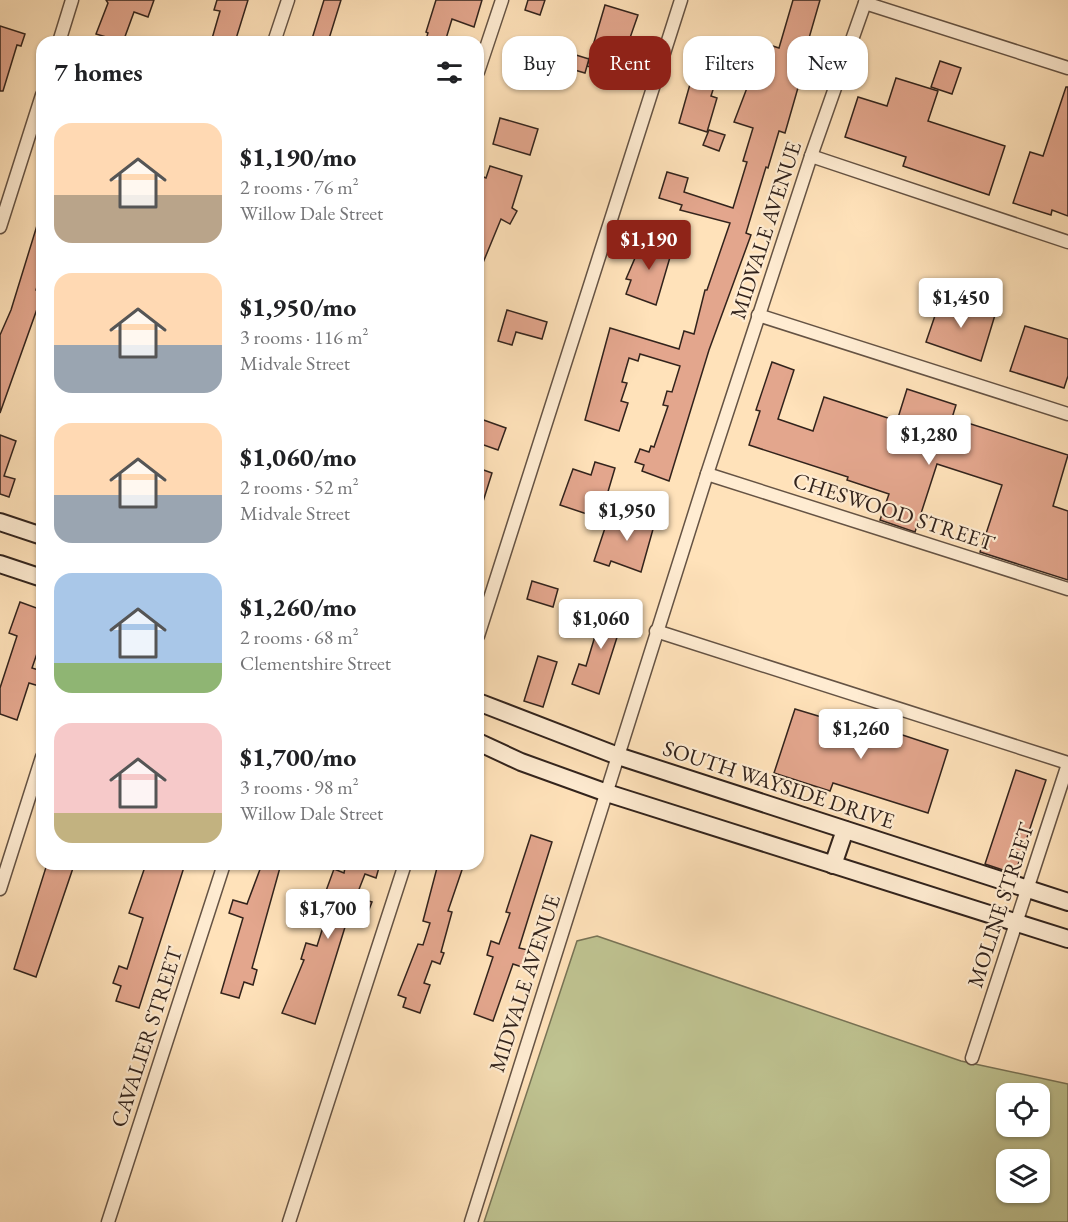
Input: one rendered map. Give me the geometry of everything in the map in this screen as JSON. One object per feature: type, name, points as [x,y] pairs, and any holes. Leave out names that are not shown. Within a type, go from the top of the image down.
[{"type":"main road","points":[[0,522],[36,534]]},
{"type":"main road","points":[[0,564],[36,576]]},
{"type":"main road","name":"SOUTH WAYSIDE DRIVE","points":[[484,704],[618,756],[1068,902]]},
{"type":"main road","points":[[484,745],[521,762],[607,793],[1068,939]]},
{"type":"main road","points":[[833,864],[845,830]]},
{"type":"street","points":[[61,36],[72,0]]},
{"type":"street","points":[[276,36],[288,0]]},
{"type":"street","points":[[484,54],[502,0]]},
{"type":"street","points":[[484,617],[681,0]]},
{"type":"street","points":[[866,2],[1068,68]]},
{"type":"street","name":"MIDVALE AVENUE","points":[[471,1222],[656,631],[758,315],[866,2]]},
{"type":"street","points":[[0,227],[36,114]]},
{"type":"street","points":[[811,156],[1068,242]]},
{"type":"street","points":[[758,315],[1068,414]]},
{"type":"street","name":"CHESWOOD STREET","points":[[707,474],[1068,589]]},
{"type":"street","points":[[656,631],[1068,764]]},
{"type":"street","name":"MOLINE STREET","points":[[972,1058],[1068,764]]},
{"type":"street","points":[[0,889],[36,776]]},
{"type":"street","name":"CAVALIER STREET","points":[[108,1222],[222,870]]},
{"type":"street","points":[[289,1222],[403,870]]},
{"type":"green space","points":[[597,936],[961,1061],[1068,1084],[1068,1222],[484,1222],[577,941]]},
{"type":"building","points":[[106,0],[154,0],[148,17],[134,12],[125,36],[96,34],[108,3]]},
{"type":"building","points":[[217,0],[248,0],[237,36],[213,36],[220,11],[214,10]]},
{"type":"building","points":[[324,0],[341,0],[330,36],[313,36]]},
{"type":"building","points":[[436,0],[482,0],[474,27],[452,19],[447,36],[427,36],[426,32]]},
{"type":"building","points":[[528,0],[545,0],[540,15],[525,10]]},
{"type":"building","points":[[793,0],[820,0],[810,36],[787,36],[787,90],[797,90],[785,133],[779,131],[768,168],[766,167],[746,233],[751,235],[709,350],[669,481],[642,471],[644,465],[635,462],[640,449],[649,452],[651,446],[654,447],[668,406],[663,405],[667,391],[672,392],[680,366],[640,354],[638,361],[629,358],[622,382],[627,383],[621,401],[628,403],[619,431],[585,420],[610,328],[679,349],[684,331],[694,334],[705,290],[707,290],[730,223],[680,210],[682,205],[659,198],[667,172],[688,178],[684,192],[733,208],[747,162],[743,161],[753,128],[734,122],[746,90],[775,90],[775,47],[779,48]]},
{"type":"building","points":[[605,5],[638,15],[631,36],[596,36]]},
{"type":"building","points":[[0,26],[25,34],[21,46],[17,45],[3,91],[0,91]]},
{"type":"building","points":[[577,55],[589,59],[585,73],[577,71]]},
{"type":"building","points":[[940,61],[961,68],[952,94],[931,87]]},
{"type":"building","points":[[896,78],[938,91],[928,121],[1005,146],[989,195],[903,166],[906,157],[845,137],[858,97],[887,106]]},
{"type":"building","points":[[1066,87],[1068,87],[1068,216],[1052,210],[1051,215],[1013,203],[1030,152],[1043,156]]},
{"type":"building","points":[[688,90],[713,90],[711,96],[717,98],[707,132],[679,123]]},
{"type":"building","points":[[500,118],[538,129],[530,155],[493,144]]},
{"type":"building","points":[[709,130],[725,135],[719,151],[703,145]]},
{"type":"building","points":[[490,166],[522,176],[512,208],[517,211],[510,224],[501,219],[484,260],[484,177],[486,178]]},
{"type":"building","points":[[36,229],[36,312],[0,413],[0,335],[11,310]]},
{"type":"building","points":[[644,237],[673,247],[656,305],[626,294],[631,280],[626,279]]},
{"type":"building","points":[[941,298],[995,315],[981,361],[926,342]]},
{"type":"building","points":[[507,310],[547,322],[542,339],[516,332],[512,345],[498,341]]},
{"type":"building","points":[[1025,326],[1068,339],[1068,376],[1064,388],[1010,371]]},
{"type":"building","points":[[772,362],[794,370],[778,419],[813,431],[824,397],[897,421],[907,389],[956,405],[952,418],[1068,455],[1053,506],[1068,511],[1068,580],[980,552],[1002,485],[937,464],[915,532],[880,520],[889,494],[847,480],[848,477],[749,445],[760,411],[756,410]]},
{"type":"building","points":[[484,420],[506,428],[498,450],[484,445]]},
{"type":"building","points":[[0,435],[16,441],[4,476],[15,479],[9,497],[0,494]]},
{"type":"building","points":[[595,462],[615,468],[599,522],[586,518],[587,514],[560,505],[573,469],[591,475]]},
{"type":"building","points":[[484,470],[492,473],[484,498]]},
{"type":"building","points":[[638,509],[657,515],[641,572],[611,561],[609,566],[594,561],[608,519],[632,528]]},
{"type":"building","points":[[532,581],[558,589],[553,607],[527,599]]},
{"type":"building","points":[[20,602],[36,608],[36,656],[32,668],[36,669],[36,685],[29,683],[17,720],[0,714],[0,688],[17,636],[9,633]]},
{"type":"building","points":[[605,603],[626,609],[599,694],[572,684],[579,664],[586,666]]},
{"type":"building","points":[[538,656],[557,662],[543,707],[524,701]]},
{"type":"building","points":[[795,709],[858,728],[860,721],[948,750],[928,813],[833,783],[830,791],[774,773]]},
{"type":"building","points":[[1016,770],[1046,780],[1015,874],[985,864]]},
{"type":"building","points":[[531,835],[552,842],[519,948],[528,950],[522,967],[513,964],[493,1021],[474,1014],[493,957],[487,955],[491,941],[499,944],[510,913],[506,912]]},
{"type":"building","points":[[45,870],[72,870],[36,977],[14,969]]},
{"type":"building","points":[[144,870],[183,870],[139,1008],[116,1001],[121,986],[113,983],[119,966],[127,969],[143,918],[129,913]]},
{"type":"building","points":[[260,870],[279,870],[252,968],[257,970],[253,985],[244,982],[239,998],[221,993],[243,918],[229,913],[233,900],[247,904]]},
{"type":"building","points":[[334,870],[344,873],[345,870],[378,870],[376,878],[365,874],[356,897],[372,902],[366,917],[350,911],[315,1024],[282,1013],[304,960],[301,959],[306,943],[317,946],[324,924],[315,921]]},
{"type":"building","points":[[436,870],[462,870],[448,911],[452,912],[441,952],[444,953],[440,964],[432,961],[424,983],[430,985],[420,1013],[403,1007],[406,998],[398,995],[418,944],[423,945],[430,923],[423,921]]}]
